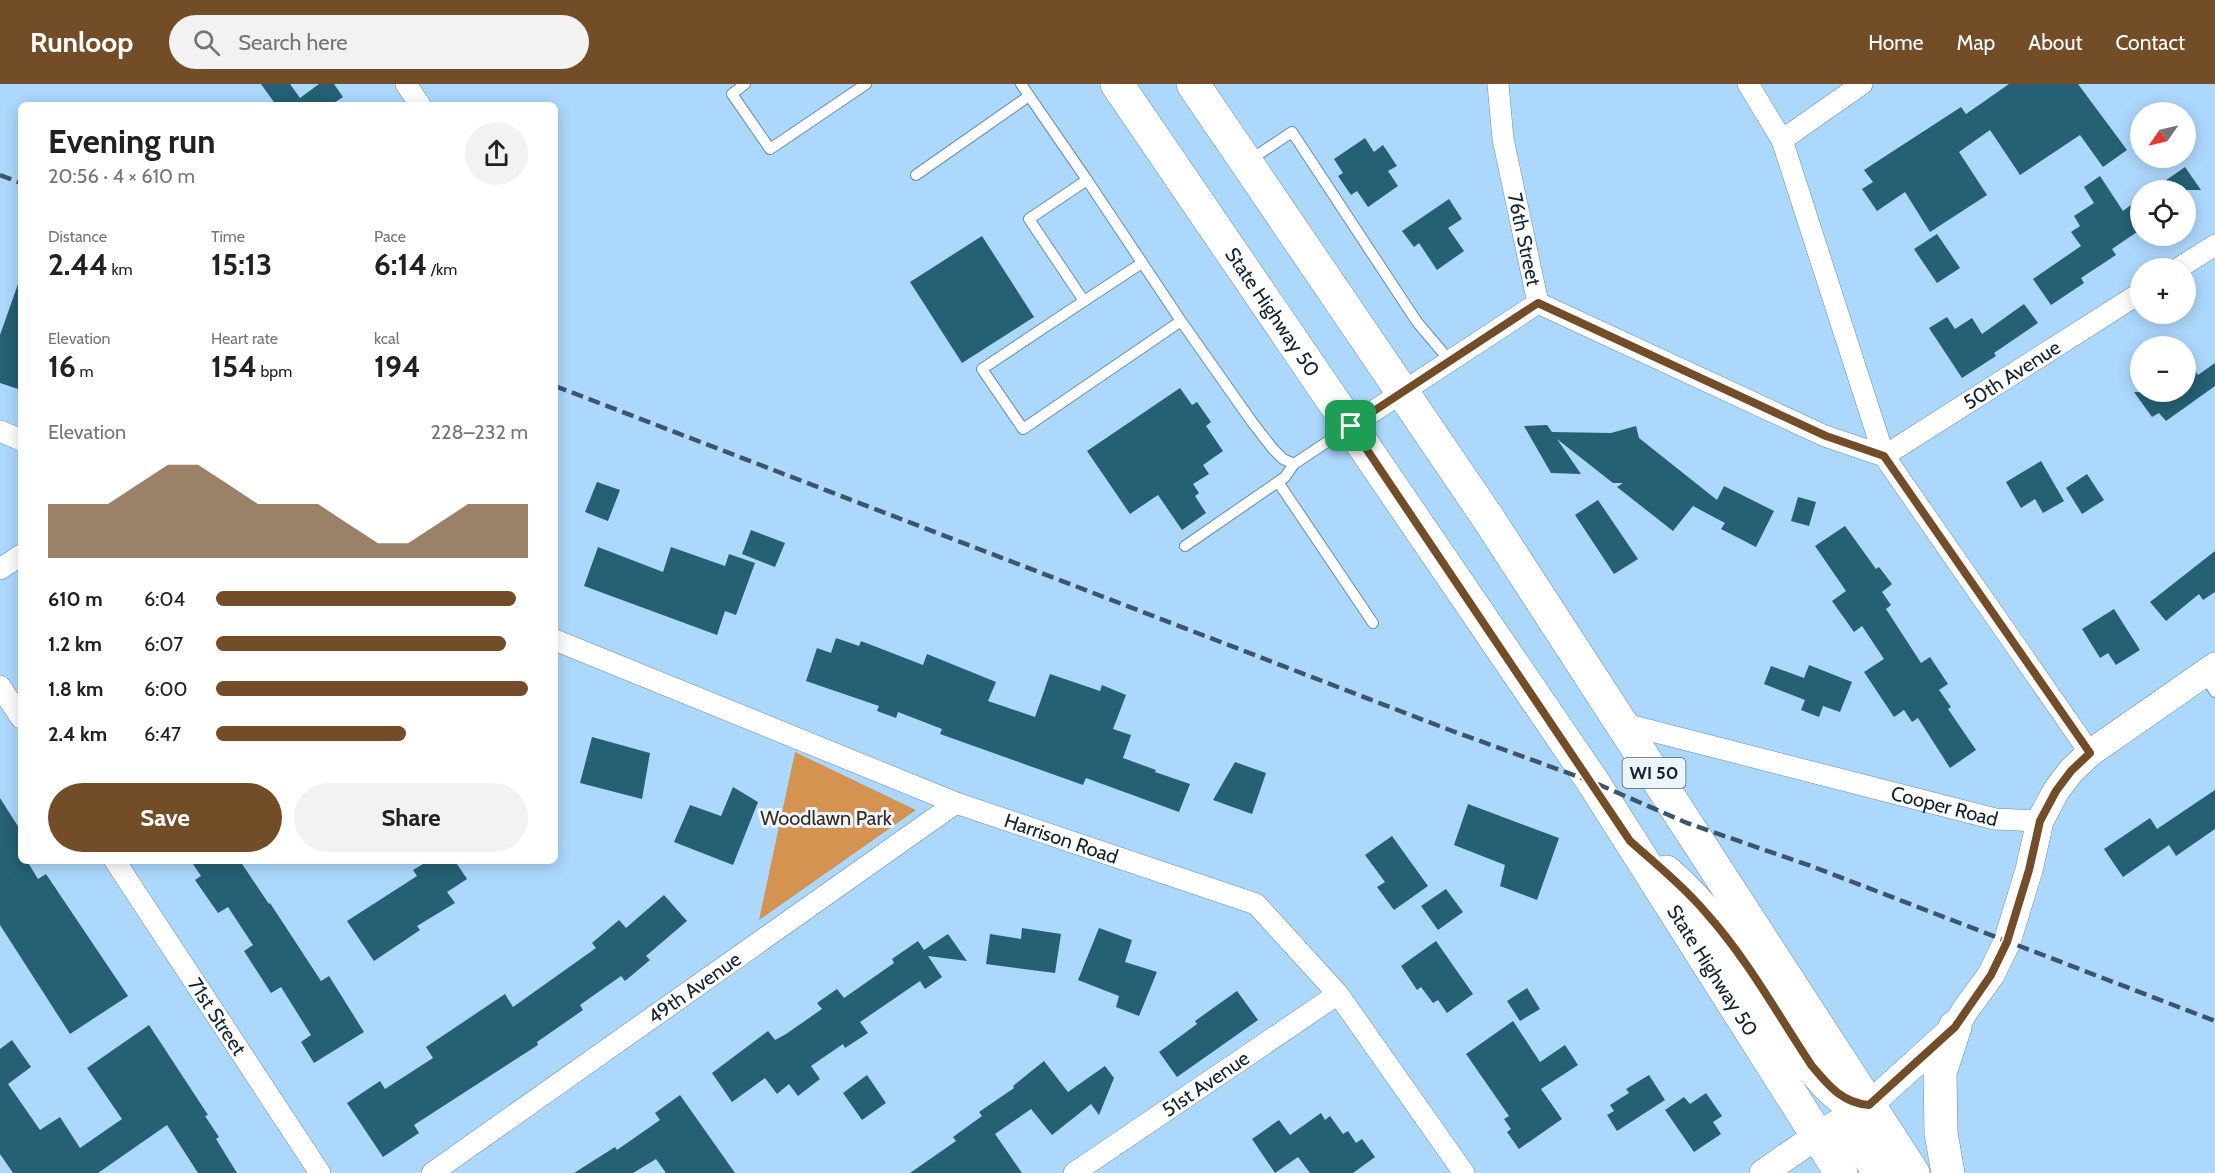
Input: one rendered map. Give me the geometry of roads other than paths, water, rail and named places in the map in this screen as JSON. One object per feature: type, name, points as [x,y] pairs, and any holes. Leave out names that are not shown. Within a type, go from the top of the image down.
[{"type":"main road","name":"State Highway 50","points":[[1118,84],[1586,773],[1841,1173]]},
{"type":"main road","name":"WI 50","points":[[1193,84],[1488,518],[1913,1173]]},
{"type":"main road","points":[[1630,841],[1681,885],[1709,916],[1742,959],[1812,1066],[1825,1081],[1847,1101],[1869,1105]]},
{"type":"main road","points":[[1948,1173],[1941,1133],[1940,1073],[1955,1027]]},
{"type":"main road","points":[[1818,1135],[1836,1132],[1847,1134],[1858,1141],[1879,1173]]},
{"type":"street","points":[[406,84],[418,102]]},
{"type":"street","name":"76th Street","points":[[1498,84],[1503,139],[1538,303],[1826,436],[1884,456]]},
{"type":"street","points":[[1748,84],[1782,140],[1884,456],[2090,753]]},
{"type":"street","points":[[1782,140],[1862,84]]},
{"type":"street","points":[[2195,258],[2215,245]]},
{"type":"street","name":"50th Avenue","points":[[1884,456],[2130,299]]},
{"type":"street","points":[[1351,426],[1538,303]]},
{"type":"street","points":[[0,431],[18,439]]},
{"type":"street","points":[[0,569],[18,557]]},
{"type":"street","name":"Harrison Road","points":[[558,641],[957,803],[1256,904],[1338,994],[1464,1173]]},
{"type":"street","points":[[1763,1173],[1818,1135],[1869,1105],[1955,1027],[1991,975],[2007,942],[2029,870],[2040,821],[2071,771],[2090,753],[2211,677]]},
{"type":"street","points":[[0,686],[18,713]]},
{"type":"street","name":"Cooper Road","points":[[1621,723],[1995,819],[2040,821]]},
{"type":"street","name":"49th Avenue","points":[[432,1173],[957,803]]},
{"type":"street","name":"71st Street","points":[[117,864],[320,1173]]},
{"type":"street","name":"51st Avenue","points":[[1074,1173],[1338,994]]},
{"type":"lane","points":[[745,84],[732,94],[770,149],[866,84]]},
{"type":"lane","points":[[1021,84],[1181,321],[1266,440],[1283,459],[1294,464]]},
{"type":"lane","points":[[916,175],[1029,96]]},
{"type":"lane","points":[[1246,162],[1292,132],[1417,322],[1450,361]]},
{"type":"lane","points":[[1084,301],[1029,219],[1087,180]]},
{"type":"lane","points":[[1142,263],[982,369],[1023,429],[1181,321]]},
{"type":"lane","points":[[1185,546],[1285,477],[1294,464],[1351,426]]},
{"type":"lane","points":[[1278,482],[1373,623]]},
{"type":"railway","points":[[0,175],[18,182]]},
{"type":"railway","points":[[558,387],[1447,729],[1593,782],[1687,823],[1811,866],[2215,1021]]},
{"type":"park label","name":"Woodlawn Park","points":[[826,818]]}]
